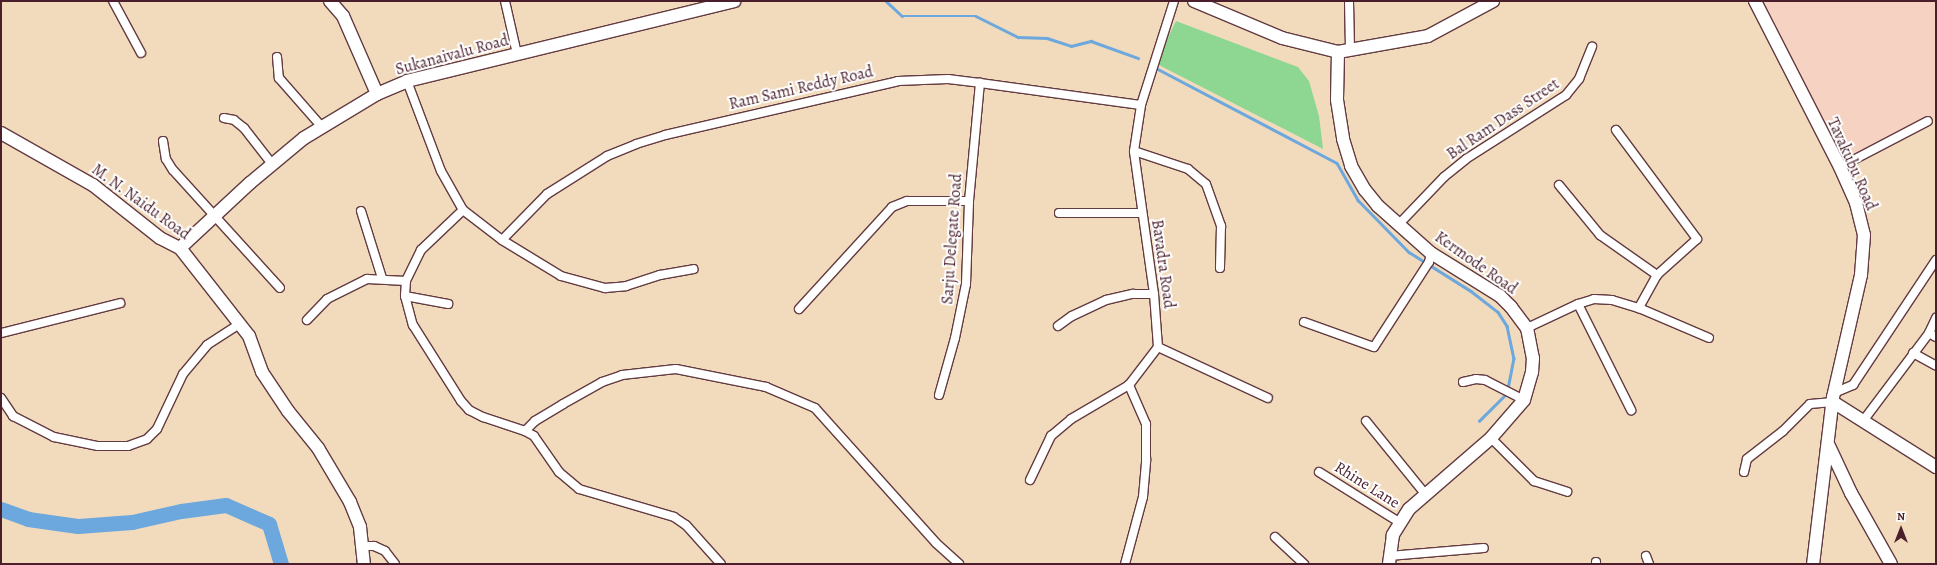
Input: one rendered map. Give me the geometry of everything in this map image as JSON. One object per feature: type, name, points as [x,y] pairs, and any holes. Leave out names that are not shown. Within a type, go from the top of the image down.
[{"type":"main road","points":[[330,1],[343,16],[377,94]]},
{"type":"main road","name":"Sukanaivalu Road","points":[[180,248],[217,216],[272,164],[321,126],[377,94],[407,80],[734,1]]},
{"type":"main road","points":[[1194,1],[1282,38],[1338,52],[1428,36],[1493,1]]},
{"type":"main road","name":"Tavakubu Road","points":[[1756,1],[1840,167],[1856,203],[1864,250],[1857,296],[1833,398],[1813,564]]},
{"type":"main road","name":"Kermode Road","points":[[1338,52],[1337,100],[1343,139],[1351,166],[1378,206],[1400,224],[1430,257],[1500,296],[1527,328]]},
{"type":"main road","name":"M. N. Naidu Road","points":[[1,132],[93,185],[160,238],[180,248],[249,336],[262,372],[288,411],[318,448],[350,502],[360,527],[364,564]]},
{"type":"main road","points":[[1389,560],[1393,535],[1399,522],[1409,509],[1491,438],[1524,400],[1532,365],[1527,328]]},
{"type":"main road","points":[[1833,398],[1863,421],[1936,467]]},
{"type":"main road","points":[[1828,445],[1850,493],[1891,564]]},
{"type":"street","points":[[113,1],[141,53]]},
{"type":"street","points":[[505,1],[517,54]]},
{"type":"street","name":"Bavadra Road","points":[[1158,347],[1154,294],[1134,151],[1140,106],[1174,1]]},
{"type":"street","points":[[1349,1],[1350,50]]},
{"type":"street","name":"Bal Ram Dass Street","points":[[1400,224],[1444,177],[1466,159],[1566,95],[1579,79],[1592,46]]},
{"type":"street","points":[[277,57],[279,78],[321,126]]},
{"type":"street","points":[[407,80],[441,171],[463,210],[502,240],[561,276],[605,288],[626,286],[660,275],[693,269]]},
{"type":"street","name":"Ram Sami Reddy Road","points":[[502,240],[547,194],[607,156],[664,135],[898,80],[948,80],[980,83],[1140,106]]},
{"type":"street","name":"Sarju Delegate Road","points":[[939,396],[955,338],[966,284],[969,201],[980,83]]},
{"type":"street","points":[[224,118],[234,120],[244,128],[272,164]]},
{"type":"street","points":[[1840,167],[1928,121]]},
{"type":"street","points":[[1616,130],[1697,239],[1657,275],[1639,308]]},
{"type":"street","points":[[163,141],[166,159],[280,288]]},
{"type":"street","points":[[1134,151],[1188,169],[1206,184],[1221,226],[1220,268]]},
{"type":"street","points":[[1559,185],[1600,234],[1657,275]]},
{"type":"street","points":[[799,309],[892,208],[906,201],[969,201]]},
{"type":"street","points":[[463,210],[421,250],[406,281],[405,296],[413,325],[461,401],[469,410],[483,417],[525,431],[542,445],[568,482],[596,496],[674,517],[686,525],[721,564]]},
{"type":"street","points":[[361,211],[382,278]]},
{"type":"street","points":[[1059,213],[1142,213]]},
{"type":"street","points":[[1304,322],[1374,347],[1430,257]]},
{"type":"street","points":[[1744,472],[1747,459],[1783,431],[1810,404],[1833,398],[1853,385],[1936,260]]},
{"type":"street","points":[[307,320],[327,299],[347,287],[367,279],[382,278],[406,281]]},
{"type":"street","points":[[1058,326],[1072,316],[1106,300],[1133,294],[1154,294]]},
{"type":"street","points":[[405,296],[448,304]]},
{"type":"street","points":[[1527,328],[1578,304],[1594,299],[1612,300],[1639,308],[1709,338]]},
{"type":"street","points":[[1,333],[120,303]]},
{"type":"street","points":[[1578,304],[1631,410]]},
{"type":"street","points":[[1863,421],[1913,353],[1932,335],[1936,318]]},
{"type":"street","points":[[1,398],[13,416],[54,437],[98,446],[128,446],[147,439],[157,429],[183,374],[207,345],[239,324]]},
{"type":"street","points":[[1030,480],[1051,436],[1071,419],[1129,385],[1158,347],[1268,398]]},
{"type":"street","points":[[1913,353],[1936,366]]},
{"type":"street","points":[[525,431],[535,421],[563,404],[602,382],[622,375],[676,369],[766,386],[815,408],[936,543],[959,564]]},
{"type":"street","points":[[1463,382],[1476,379],[1485,380],[1524,400]]},
{"type":"street","points":[[1125,564],[1143,497],[1146,459],[1146,424],[1129,385]]},
{"type":"street","points":[[1366,421],[1426,495]]},
{"type":"street","points":[[1491,438],[1534,481],[1567,492]]},
{"type":"street","name":"Rhine Lane","points":[[1319,472],[1399,522]]},
{"type":"street","points":[[1275,537],[1304,564]]},
{"type":"street","points":[[363,546],[374,546],[385,551],[395,564]]},
{"type":"street","points":[[1389,560],[1484,548]]},
{"type":"shaded area","points":[[1755,1],[1936,1],[1936,117],[1840,167]]},
{"type":"green space","points":[[1176,21],[1298,67],[1309,81],[1319,116],[1323,149],[1155,63]]},
{"type":"waterway","points":[[886,1],[902,16],[976,16],[1018,37],[1047,38],[1071,46],[1091,41],[1138,58]]},
{"type":"waterway","points":[[1156,68],[1337,163],[1358,200],[1409,252],[1471,291],[1498,312],[1507,326],[1514,358],[1508,389]]},
{"type":"waterway","points":[[1479,421],[1506,394]]},
{"type":"waterway","points":[[1,509],[28,519],[78,526],[132,522],[181,511],[226,505],[269,524],[281,564]]}]
